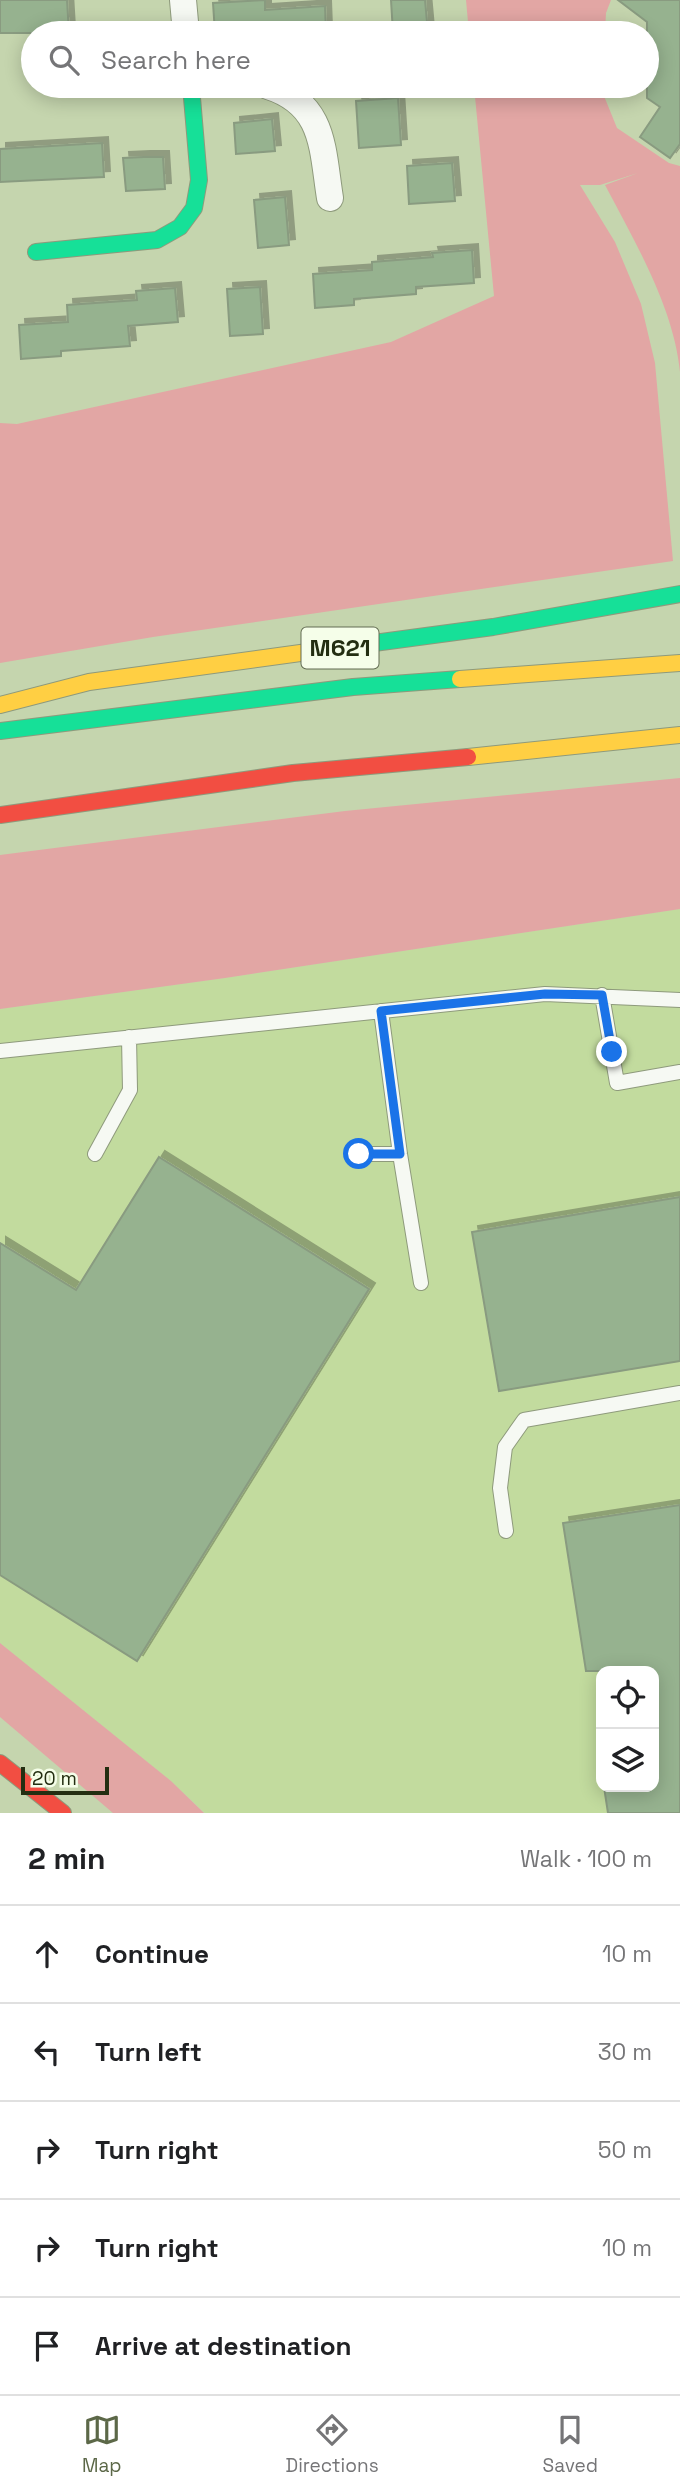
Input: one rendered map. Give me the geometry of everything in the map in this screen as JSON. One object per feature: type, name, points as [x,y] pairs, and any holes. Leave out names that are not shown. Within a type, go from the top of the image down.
[{"type":"main road","points":[[36,252],[157,240],[180,227],[194,208],[199,180],[192,98]]},
{"type":"main road","name":"M621","points":[[0,705],[89,682],[493,627],[680,594]]},
{"type":"main road","name":"M621","points":[[0,731],[354,687],[680,663]]},
{"type":"main road","points":[[0,815],[293,773],[680,735]]},
{"type":"main road","points":[[0,1763],[63,1813]]},
{"type":"street","points":[[183,0],[185,21]]},
{"type":"street","points":[[295,98],[311,114],[321,142],[330,198]]},
{"type":"lane","points":[[0,1051],[545,994],[680,999]]},
{"type":"lane","points":[[602,995],[617,1083],[680,1072]]},
{"type":"lane","points":[[381,1011],[421,1283]]},
{"type":"lane","points":[[95,1154],[130,1090],[129,1037]]},
{"type":"lane","points":[[359,1154],[400,1154]]},
{"type":"lane","points":[[506,1531],[500,1488],[505,1447],[524,1420],[680,1393]]},
{"type":"shaded area","points":[[466,0],[611,0],[606,21],[468,21]]},
{"type":"shaded area","points":[[475,98],[605,98],[617,128],[669,163],[680,166],[680,372],[662,300],[605,185],[638,173],[600,185],[580,185],[615,242],[641,304],[655,363],[673,561],[153,637],[0,663],[0,423],[17,424],[391,342],[494,296]]},
{"type":"shaded area","points":[[680,778],[680,909],[0,1009],[0,855],[345,811]]},
{"type":"shaded area","points":[[680,909],[680,1813],[205,1813],[171,1781],[0,1643],[0,1009]]},
{"type":"shaded area","points":[[0,1643],[171,1781],[204,1813],[113,1813],[0,1717]]},
{"type":"building","points":[[0,0],[67,0],[68,21],[21,21],[21,33],[0,33]]},
{"type":"building","points":[[265,0],[265,10],[325,6],[326,21],[214,21],[213,3]]},
{"type":"building","points":[[391,0],[425,0],[427,21],[392,21]]},
{"type":"building","points":[[618,0],[680,0],[680,144],[670,158],[640,137],[660,107],[647,98],[659,98],[659,21],[646,21]]},
{"type":"building","points":[[398,98],[401,145],[359,148],[356,101]]},
{"type":"building","points":[[272,119],[275,151],[236,154],[234,123]]},
{"type":"building","points":[[102,143],[104,177],[0,182],[0,149]]},
{"type":"building","points":[[163,157],[165,189],[126,191],[123,158]]},
{"type":"building","points":[[452,163],[455,201],[409,204],[407,166]]},
{"type":"building","points":[[285,197],[289,245],[258,248],[254,200]]},
{"type":"building","points":[[472,250],[474,283],[416,287],[416,294],[354,299],[354,305],[315,308],[313,274],[372,270],[372,262],[433,257],[432,253]]},
{"type":"building","points":[[260,287],[263,334],[230,336],[227,289]]},
{"type":"building","points":[[175,288],[178,322],[128,326],[130,346],[61,351],[61,356],[21,359],[19,325],[68,322],[67,305],[137,300],[136,291]]},
{"type":"building","points":[[159,1157],[369,1289],[137,1661],[0,1575],[0,1243],[76,1290]]},
{"type":"building","points":[[680,1197],[680,1361],[499,1391],[472,1232]]},
{"type":"building","points":[[680,1505],[680,1813],[608,1813],[605,1792],[659,1792],[659,1666],[596,1666],[596,1671],[586,1671],[563,1523]]},
{"type":"traffic: fast","points":[[36,252],[157,240],[180,227],[194,208],[199,180],[192,98]]},
{"type":"traffic: fast","points":[[344,647],[493,627],[680,594]]},
{"type":"traffic: fast","points":[[0,731],[353,687],[460,679]]},
{"type":"traffic: slow","points":[[0,705],[89,682],[344,647]]},
{"type":"traffic: slow","points":[[460,679],[680,663]]},
{"type":"traffic: slow","points":[[468,757],[680,735]]},
{"type":"traffic: jam","points":[[0,815],[293,773],[468,757]]},
{"type":"traffic: jam","points":[[0,1763],[63,1813]]},
{"type":"route","points":[[359,1154],[400,1154],[381,1011],[545,994],[602,995],[612,1052]]}]
